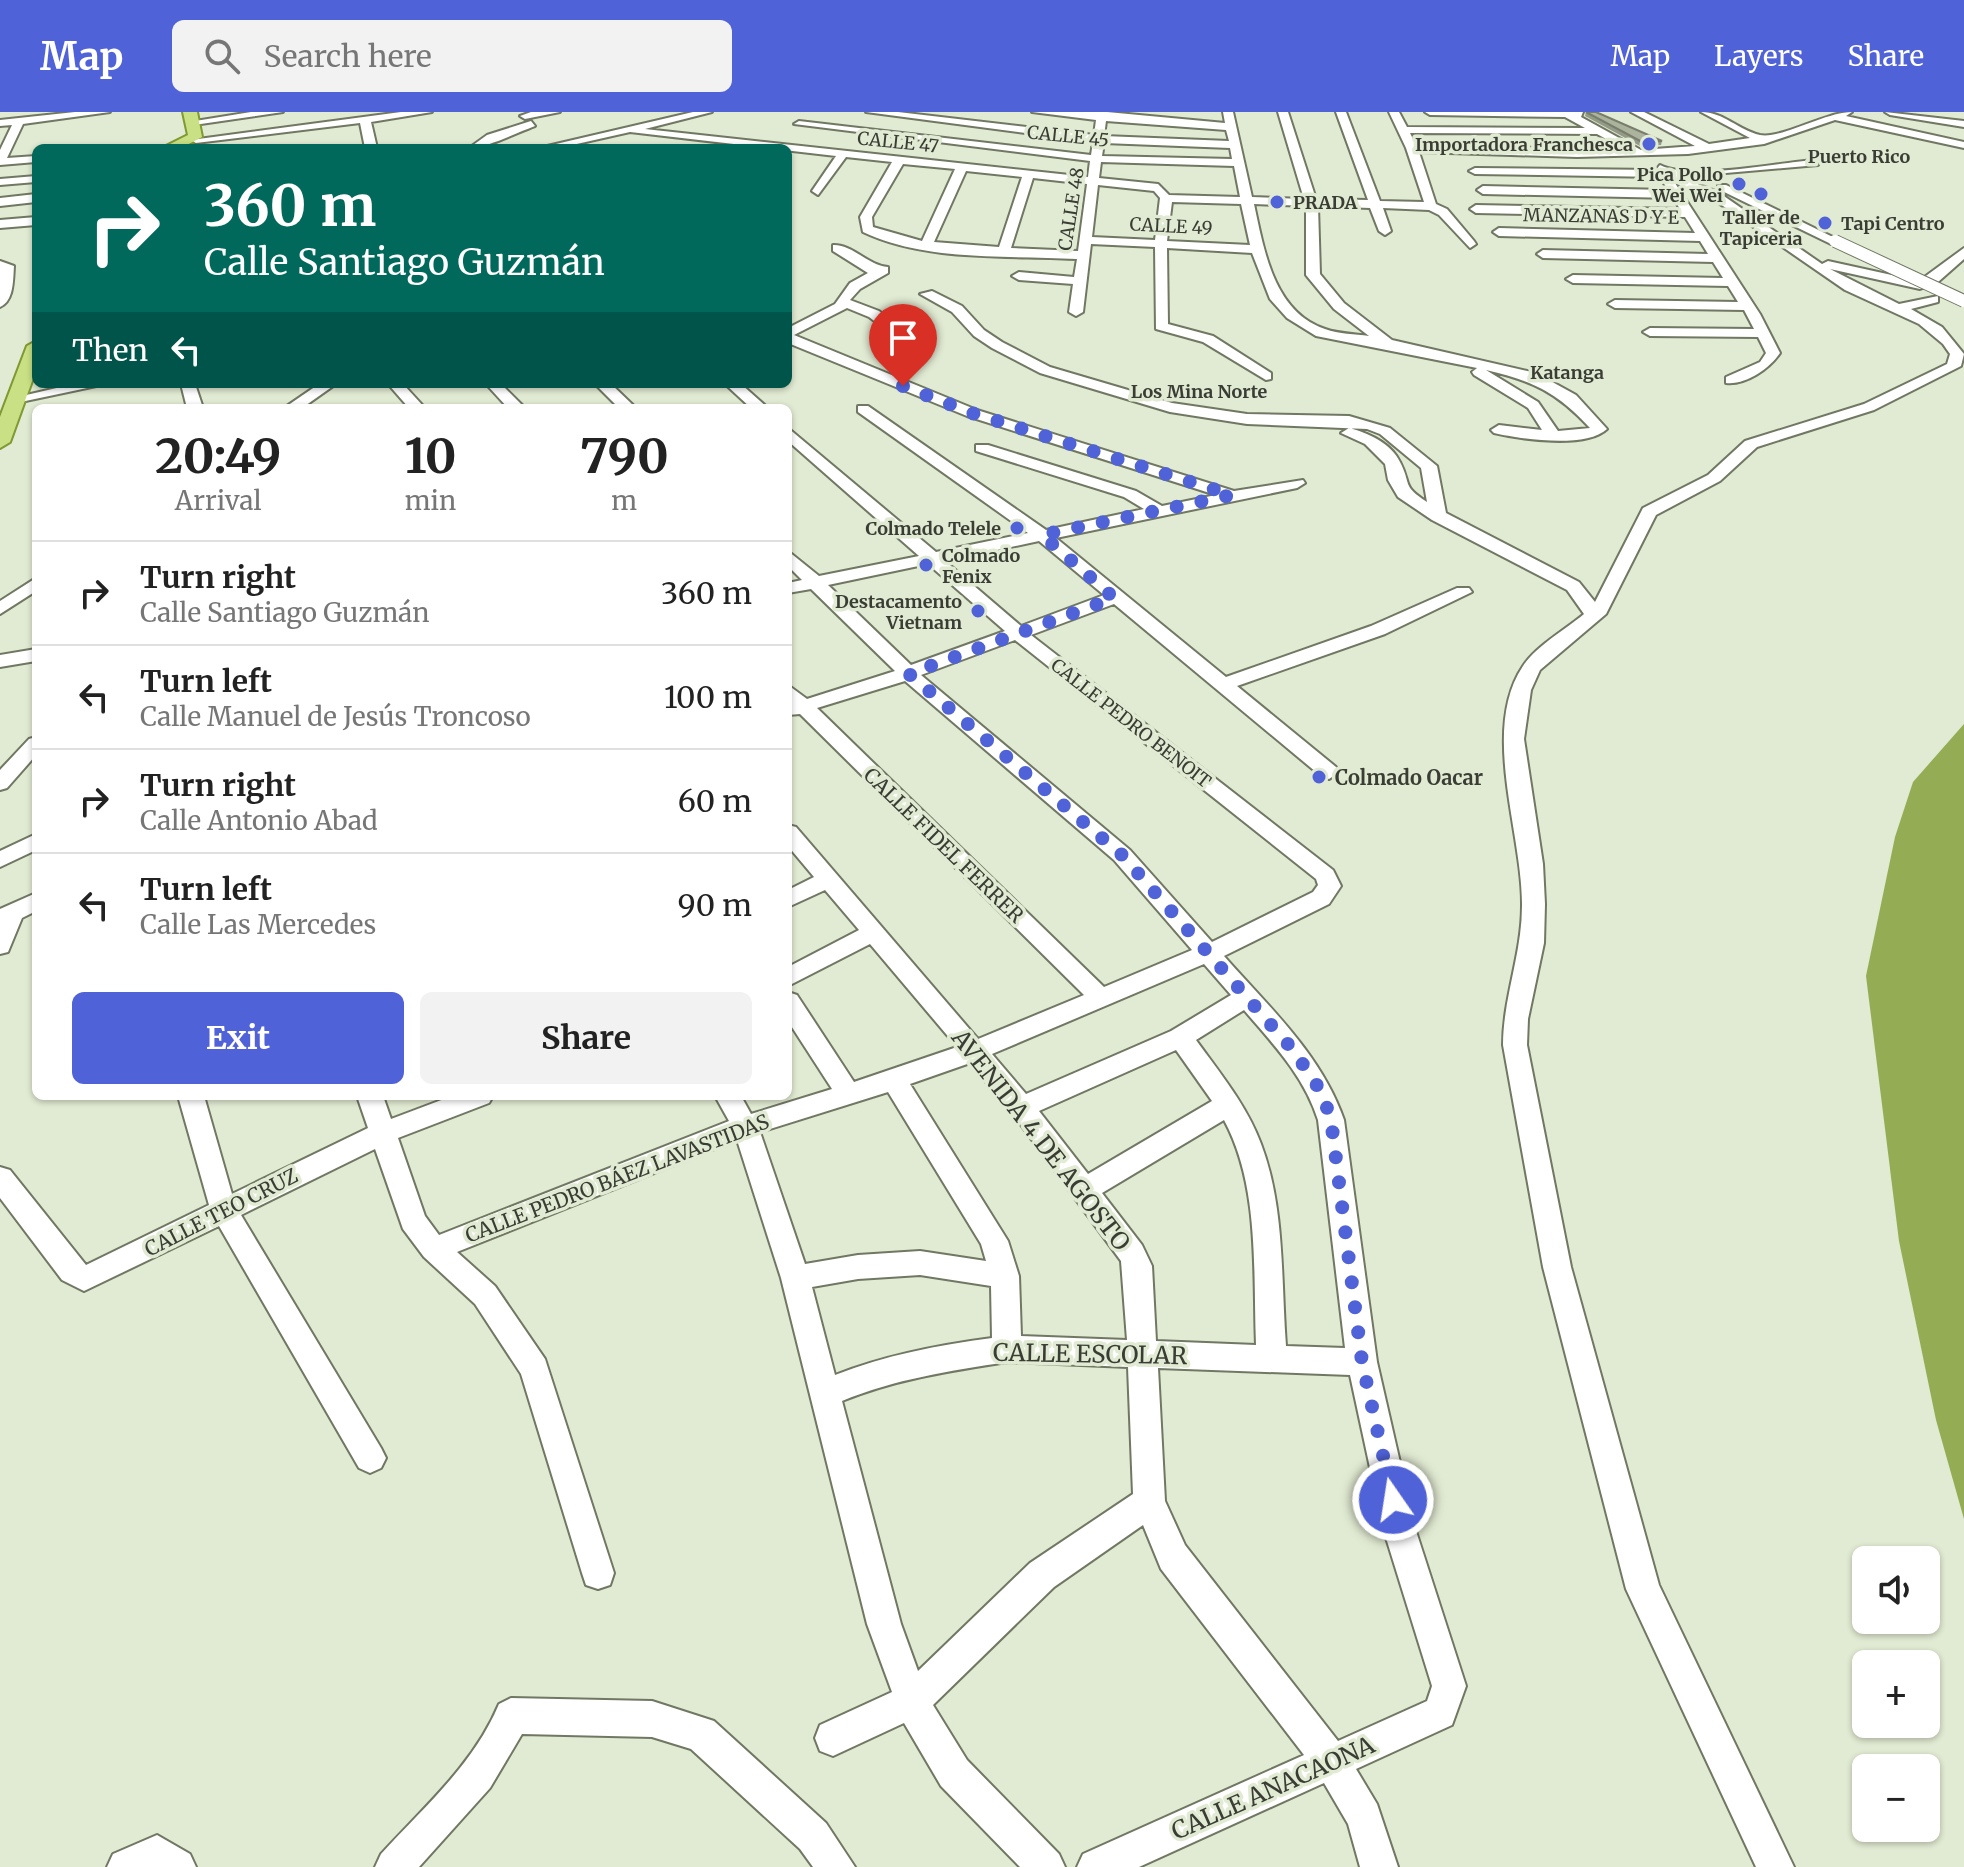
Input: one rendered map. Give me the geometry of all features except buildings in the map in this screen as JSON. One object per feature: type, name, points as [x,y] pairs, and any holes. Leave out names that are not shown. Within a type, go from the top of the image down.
[{"type":"main road","points":[[175,144],[194,132]]},
{"type":"main road","points":[[0,442],[32,360]]},
{"type":"street","points":[[0,123],[105,112]]},
{"type":"street","points":[[194,132],[278,112]]},
{"type":"street","points":[[194,132],[365,121],[427,112]]},
{"type":"street","points":[[481,144],[526,117],[555,112]]},
{"type":"street","points":[[569,144],[707,112]]},
{"type":"street","points":[[787,144],[804,112]]},
{"type":"street","points":[[871,112],[1098,139],[1234,145]]},
{"type":"street","points":[[1037,112],[1230,127]]},
{"type":"street","points":[[1228,112],[1257,249],[1275,296],[1310,328],[1349,339],[1387,343],[1494,366],[1546,383],[1571,398],[1598,427],[1597,431],[1553,435],[1499,430]]},
{"type":"street","points":[[1283,112],[1312,205],[1313,275],[1331,299],[1387,343]]},
{"type":"street","points":[[1341,112],[1385,231]]},
{"type":"street","points":[[1394,112],[1412,148],[1431,206],[1443,212],[1470,244]]},
{"type":"street","points":[[1430,112],[1593,112]]},
{"type":"street","points":[[1636,112],[1707,148],[1726,188]]},
{"type":"street","points":[[1706,112],[1764,141]]},
{"type":"street","points":[[1821,112],[1964,145]]},
{"type":"street","points":[[1412,148],[1640,153],[1707,148],[1764,141],[1847,112]]},
{"type":"street","points":[[1890,112],[1964,124]]},
{"type":"street","points":[[1567,113],[1640,153],[1670,176],[1708,190],[1852,288],[1902,309],[1952,342],[1957,354],[1954,366],[1869,407],[1751,444],[1714,478],[1649,512],[1606,601],[1594,617],[1532,667],[1525,679],[1516,724],[1517,786],[1532,863],[1532,943],[1514,1024],[1515,1045],[1557,1267],[1643,1589],[1775,1867]]},
{"type":"street","name":"CALLE 48","points":[[1076,312],[1091,180],[1098,159],[1102,116]]},
{"type":"street","points":[[526,117],[546,144]]},
{"type":"street","points":[[19,121],[0,162],[32,159]]},
{"type":"street","points":[[365,121],[370,144]]},
{"type":"street","name":"CALLE 45","points":[[799,124],[1098,159],[1239,163]]},
{"type":"street","points":[[1402,130],[1603,131]]},
{"type":"street","name":"CALLE 47","points":[[634,131],[758,144]]},
{"type":"street","points":[[648,132],[652,144]]},
{"type":"street","name":"CALLE 47","points":[[792,148],[1091,180],[1162,193],[1249,203],[1431,206]]},
{"type":"street","points":[[818,191],[843,154]]},
{"type":"street","points":[[899,160],[866,217],[867,229],[881,237],[927,244],[1082,255]]},
{"type":"street","points":[[1483,190],[1814,163]]},
{"type":"street","points":[[927,244],[962,167]]},
{"type":"street","points":[[1475,171],[1670,176],[1726,188],[1964,301]]},
{"type":"street","points":[[1004,250],[1029,174]]},
{"type":"street","points":[[1670,176],[1686,213],[1748,306],[1773,353],[1770,360],[1756,370],[1731,380]]},
{"type":"street","points":[[0,182],[32,179]]},
{"type":"street","points":[[1162,193],[1161,326],[1174,332],[1198,335],[1237,354],[1266,376]]},
{"type":"street","points":[[0,202],[32,198]]},
{"type":"street","points":[[1476,209],[1686,213]]},
{"type":"street","points":[[0,224],[32,221]]},
{"type":"street","name":"MANZANAS D Y E","points":[[1499,232],[1702,237]]},
{"type":"street","name":"CALLE 49","points":[[1084,240],[1257,249]]},
{"type":"street","points":[[792,334],[841,303],[855,286],[879,271],[837,248]]},
{"type":"street","points":[[1809,260],[1904,283],[1928,283],[1964,252]]},
{"type":"street","points":[[1543,254],[1716,258]]},
{"type":"street","points":[[0,303],[6,288],[4,265]]},
{"type":"street","points":[[1019,276],[1079,281]]},
{"type":"street","points":[[1573,279],[1732,282]]},
{"type":"street","points":[[1902,309],[1904,283]]},
{"type":"street","points":[[927,294],[957,309],[979,333],[997,345],[1045,370],[1253,429],[1320,428],[1363,436],[1393,463],[1396,480],[1404,494],[1438,516],[1573,586],[1583,596],[1594,617]]},
{"type":"street","points":[[1902,309],[1933,299]]},
{"type":"street","points":[[841,303],[874,314],[907,339]]},
{"type":"street","points":[[1615,304],[1748,306]]},
{"type":"street","points":[[1650,332],[1763,333]]},
{"type":"street","points":[[792,338],[972,413],[1232,495]]},
{"type":"street","points":[[1443,357],[1521,395],[1533,405],[1553,435]]},
{"type":"street","points":[[16,399],[96,388]]},
{"type":"street","points":[[310,403],[325,388]]},
{"type":"street","points":[[399,388],[413,404]]},
{"type":"street","points":[[497,388],[513,404]]},
{"type":"street","points":[[606,388],[624,404]]},
{"type":"street","points":[[737,388],[755,404]]},
{"type":"street","points":[[1170,407],[1247,419],[1349,421],[1371,425],[1385,431],[1429,466],[1438,516]]},
{"type":"street","points":[[863,409],[1042,535],[1114,598],[1226,684],[1329,772]]},
{"type":"street","name":"CALLE PEDRO BENOIT","points":[[792,437],[1020,633],[1325,875],[1330,886]]},
{"type":"street","points":[[982,448],[1130,494],[1157,510]]},
{"type":"street","points":[[792,587],[1297,483]]},
{"type":"street","points":[[792,560],[909,674],[1122,855],[1211,952],[1294,1051],[1322,1093],[1331,1120],[1362,1362]]},
{"type":"street","points":[[0,609],[32,586]]},
{"type":"street","points":[[1226,684],[1378,630],[1463,592]]},
{"type":"street","points":[[793,702],[909,674],[1114,598]]},
{"type":"street","points":[[0,661],[32,656]]},
{"type":"street","name":"CALLE FIDEL FERRER","points":[[793,702],[1101,998]]},
{"type":"street","points":[[0,783],[32,747]]},
{"type":"street","name":"AVENIDA 4 DE AGOSTO","points":[[792,837],[871,934],[1022,1107],[1086,1189],[1138,1266],[1149,1502],[1173,1557],[1332,1762],[1364,1817],[1379,1867]]},
{"type":"street","points":[[0,860],[32,843]]},
{"type":"street","points":[[792,897],[826,880]]},
{"type":"street","name":"CALLE PEDRO BÁEZ LAVASTIDAS","points":[[434,1249],[745,1126],[849,1095],[974,1051],[1211,952],[1321,898],[1330,886]]},
{"type":"street","points":[[0,946],[6,916],[32,903]]},
{"type":"street","points":[[792,975],[871,934]]},
{"type":"street","points":[[1022,1107],[1180,1038],[1249,996]]},
{"type":"street","points":[[792,1007],[849,1095]]},
{"type":"street","points":[[1180,1038],[1227,1105],[1248,1143],[1259,1180],[1272,1358]]},
{"type":"street","points":[[894,1080],[994,1241],[1005,1276],[1007,1349]]},
{"type":"street","points":[[192,1100],[223,1208],[370,1458]]},
{"type":"street","points":[[371,1100],[413,1221],[434,1249],[485,1295],[534,1369],[598,1573]]},
{"type":"street","name":"CALLE TEO CRUZ","points":[[0,1178],[72,1271],[84,1279],[100,1274],[223,1208],[382,1133],[469,1100]]},
{"type":"street","points":[[730,1100],[745,1126],[795,1278],[884,1624],[912,1701],[931,1739],[954,1773],[1046,1867]]},
{"type":"street","points":[[1086,1189],[1227,1105]]},
{"type":"street","points":[[795,1278],[858,1267],[920,1263],[1005,1276]]},
{"type":"street","name":"CALLE ESCOLAR","points":[[823,1394],[870,1375],[930,1360],[1007,1349],[1362,1362]]},
{"type":"street","name":"CALLE ANACAONA","points":[[1096,1867],[1440,1713],[1449,1686],[1399,1528],[1362,1362]]},
{"type":"street","points":[[833,1738],[912,1701],[1042,1575],[1149,1502]]},
{"type":"street","points":[[394,1867],[458,1797],[506,1733],[511,1716],[652,1719],[701,1734],[740,1766],[813,1836],[836,1867]]},
{"type":"street","points":[[126,1867],[157,1854],[177,1867]]},
{"type":"shaded area","points":[[1964,724],[1964,1519],[1936,1420],[1899,1241],[1866,976],[1895,837],[1913,782]]},
{"type":"place","name":"Importadora Franchesca","points":[[1649,144]]},
{"type":"place","name":"Pica Pollo Wei Wei","points":[[1739,184]]},
{"type":"place","name":"Taller de Tapiceria","points":[[1761,194]]},
{"type":"place","name":"PRADA","points":[[1277,202]]},
{"type":"place","name":"Tapi Centro","points":[[1825,223]]},
{"type":"place","name":"Colmado Telele","points":[[1017,528]]},
{"type":"place","name":"Colmado Fenix","points":[[926,565]]},
{"type":"place","name":"Destacamento Vietnam","points":[[978,611]]},
{"type":"place","name":"Colmado Oacar","points":[[1319,777]]},
{"type":"district","name":"Puerto Rico","points":[[1859,156]]},
{"type":"district","name":"Katanga","points":[[1567,372]]},
{"type":"district","name":"Los Mina Norte","points":[[1199,391]]},
{"type":"route","points":[[903,386],[972,413],[1232,495],[1042,535],[1114,598],[909,674],[1122,855],[1249,996],[1294,1051],[1322,1093],[1331,1120],[1362,1362],[1393,1500]]}]
